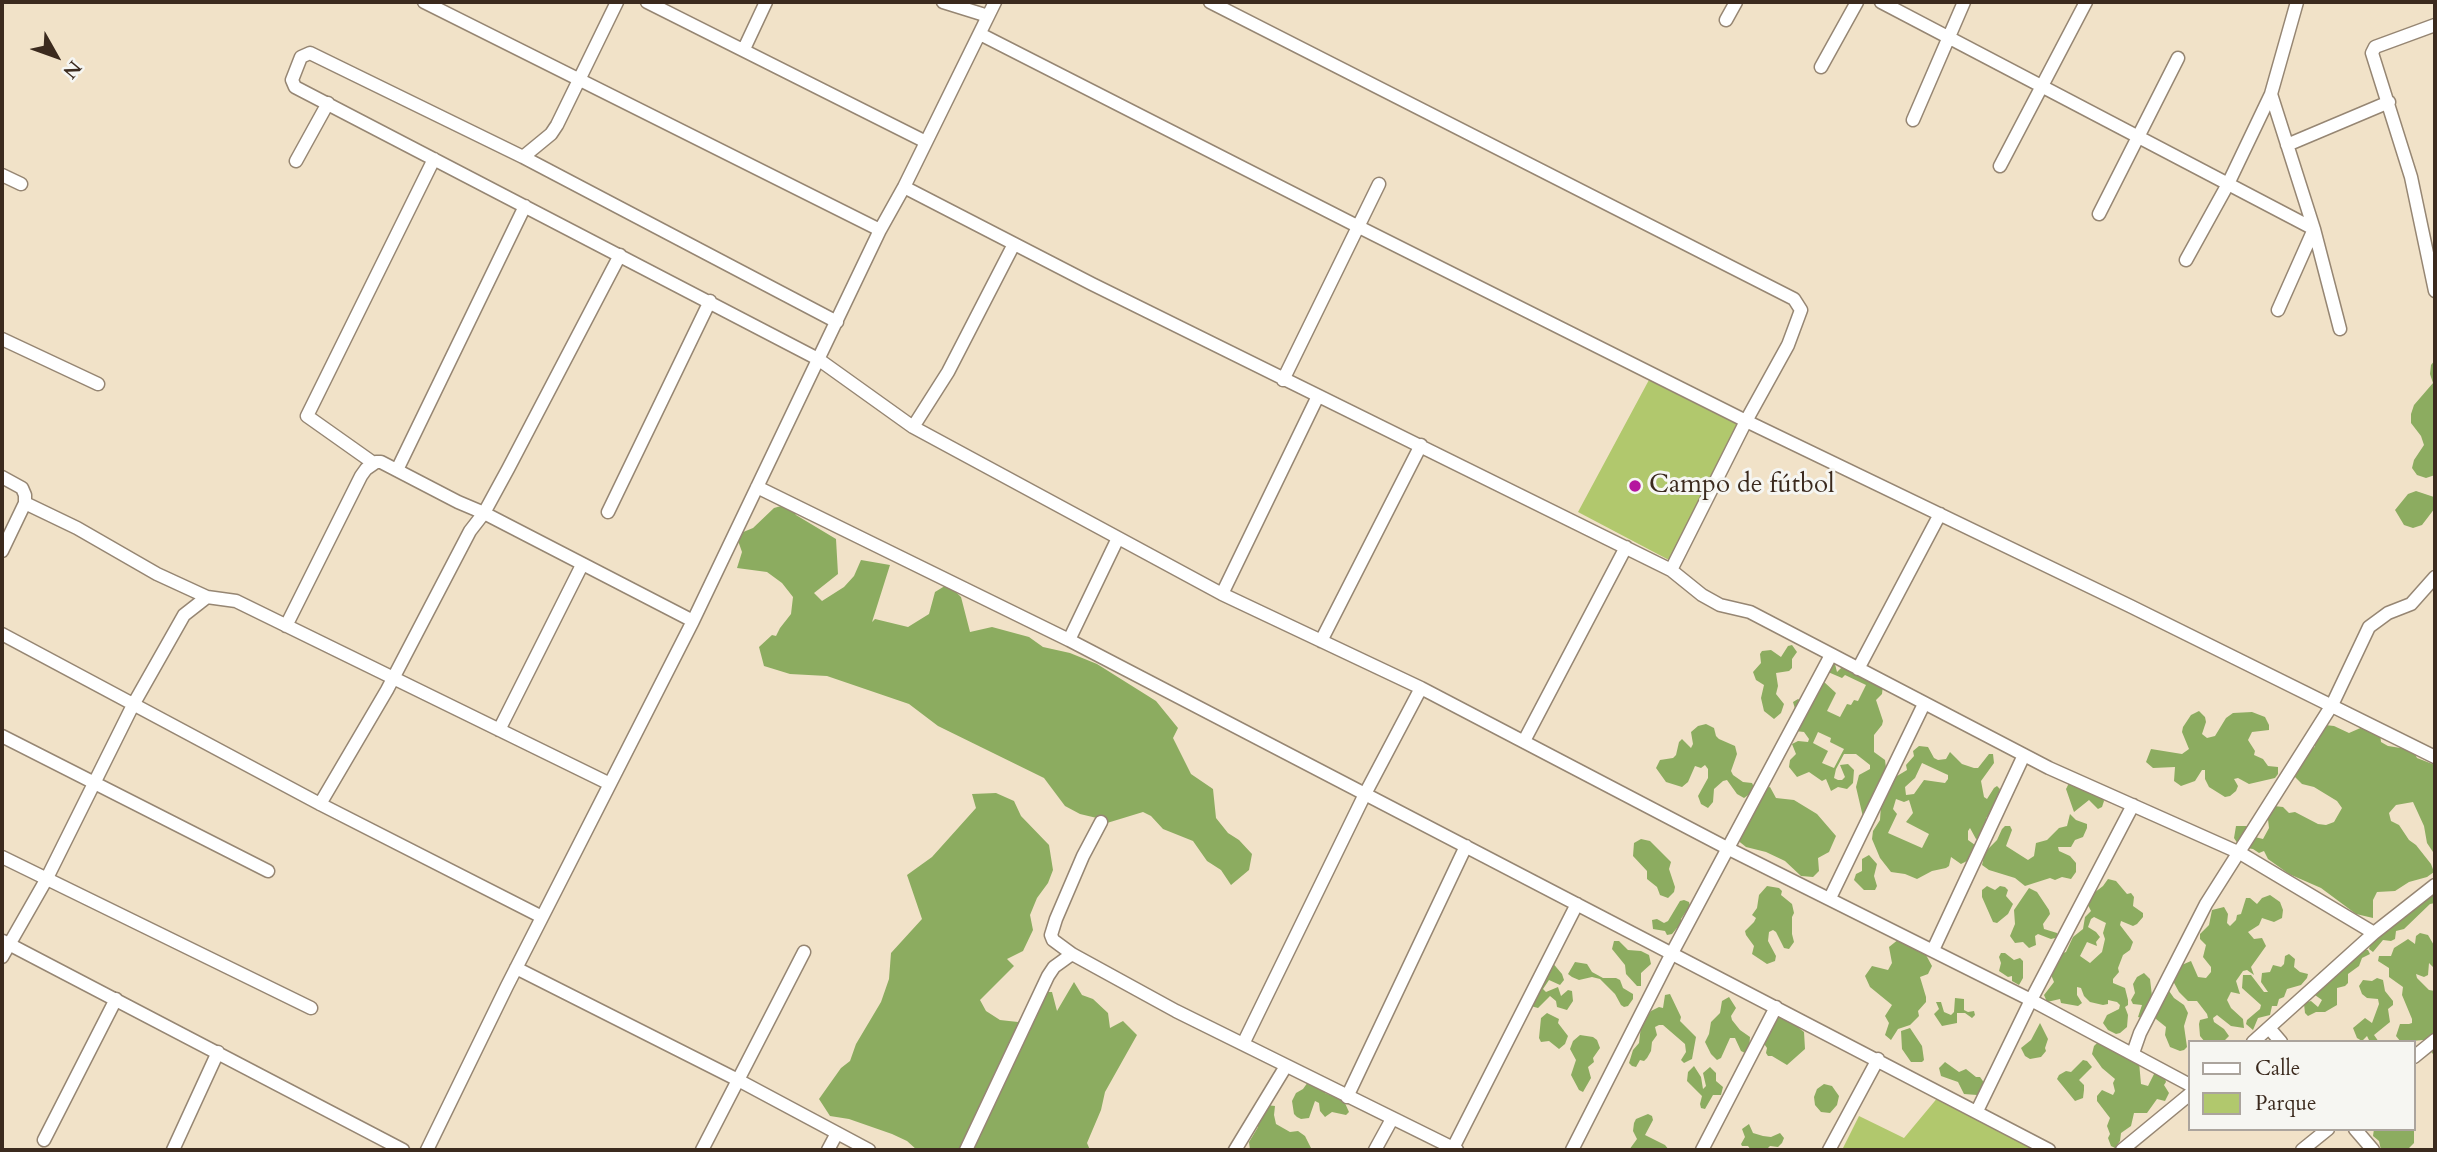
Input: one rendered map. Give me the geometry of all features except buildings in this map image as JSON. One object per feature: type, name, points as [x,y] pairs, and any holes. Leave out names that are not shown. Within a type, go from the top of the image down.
[{"type":"street","points":[[424,2],[581,78],[880,230]]},
{"type":"street","points":[[523,157],[551,134],[617,2]]},
{"type":"street","points":[[647,2],[926,142]]},
{"type":"street","points":[[744,49],[766,2]]},
{"type":"street","points":[[943,2],[988,16]]},
{"type":"street","points":[[427,1150],[516,968],[693,621],[880,230],[995,2]]},
{"type":"street","points":[[1210,2],[1794,299],[1801,310],[1788,345],[1746,421],[1671,570]]},
{"type":"street","points":[[1726,20],[1736,2]]},
{"type":"street","points":[[1821,67],[1857,2]]},
{"type":"street","points":[[1881,2],[2314,229]]},
{"type":"street","points":[[1913,120],[1964,2]]},
{"type":"street","points":[[2000,166],[2086,2]]},
{"type":"street","points":[[2186,260],[2228,184],[2271,94],[2297,2]]},
{"type":"street","points":[[2435,24],[2373,50],[2411,177],[2435,291]]},
{"type":"street","points":[[980,34],[1359,228],[1746,421],[2435,757]]},
{"type":"street","points":[[837,322],[523,157],[310,53],[301,57],[292,84],[818,359],[913,427],[1222,594],[1421,688],[1727,848],[2031,1000],[2188,1084]]},
{"type":"street","points":[[2099,214],[2178,58]]},
{"type":"street","points":[[2271,94],[2314,229],[2340,330]]},
{"type":"street","points":[[2287,145],[2389,102]]},
{"type":"street","points":[[296,161],[328,103]]},
{"type":"street","points":[[434,159],[307,416],[372,463],[381,462],[693,621]]},
{"type":"street","points":[[2,175],[22,184]]},
{"type":"street","points":[[1283,380],[1379,184]]},
{"type":"street","points":[[904,187],[1283,380],[1421,444],[1671,570],[1702,595],[1720,605],[1750,612],[2024,755],[2240,853],[2374,933]]},
{"type":"street","points":[[397,470],[524,206]]},
{"type":"street","points":[[2278,310],[2314,229]]},
{"type":"street","points":[[913,427],[948,372],[1014,244]]},
{"type":"street","points":[[320,804],[393,678],[470,531],[484,513],[620,255]]},
{"type":"street","points":[[608,512],[710,301]]},
{"type":"street","points":[[2,339],[98,384]]},
{"type":"street","points":[[1222,594],[1318,396]]},
{"type":"street","points":[[1321,641],[1421,444]]},
{"type":"street","points":[[286,626],[361,476],[372,463]]},
{"type":"street","points":[[2,477],[22,488],[26,495],[25,503],[2,551]]},
{"type":"street","points":[[757,487],[1069,640],[2049,1150]]},
{"type":"street","points":[[25,503],[77,528],[157,574],[207,597],[236,601],[610,784]]},
{"type":"street","points":[[1858,669],[1940,514]]},
{"type":"street","points":[[1069,640],[1118,538]]},
{"type":"street","points":[[1524,741],[1626,547]]},
{"type":"street","points":[[499,730],[582,565]]},
{"type":"street","points":[[2133,1053],[2140,1033],[2192,930],[2332,705],[2369,627],[2376,619],[2411,604],[2435,577]]},
{"type":"street","points":[[2,957],[6,942],[47,880],[133,705],[184,615],[207,597]]},
{"type":"street","points":[[2,634],[320,804],[542,917]]},
{"type":"street","points":[[1572,1150],[1672,953],[1830,655]]},
{"type":"street","points":[[1243,1044],[1365,794],[1421,688]]},
{"type":"street","points":[[1830,898],[1924,704]]},
{"type":"street","points":[[2,736],[268,871]]},
{"type":"street","points":[[1933,950],[2024,755]]},
{"type":"street","points":[[1977,1111],[2031,1000],[2133,805]]},
{"type":"street","points":[[1101,822],[1051,930],[1053,940],[1072,954],[1176,1011],[1455,1149],[1577,904]]},
{"type":"street","points":[[1347,1097],[1466,846]]},
{"type":"street","points":[[2,857],[311,1008]]},
{"type":"street","points":[[2255,1040],[2374,933],[2435,885]]},
{"type":"street","points":[[6,942],[403,1150]]},
{"type":"street","points":[[702,1150],[804,952]]},
{"type":"street","points":[[966,1150],[1048,976],[1054,967],[1072,954]]},
{"type":"street","points":[[516,968],[738,1080],[869,1150]]},
{"type":"street","points":[[44,1140],[116,999]]},
{"type":"street","points":[[1702,1150],[1776,1007]]},
{"type":"street","points":[[2269,1028],[2279,1040]]},
{"type":"street","points":[[2416,1055],[2435,1040]]},
{"type":"street","points":[[173,1150],[218,1052]]},
{"type":"street","points":[[1829,1150],[1878,1059]]},
{"type":"street","points":[[1236,1150],[1244,1132],[1286,1066]]},
{"type":"street","points":[[2122,1150],[2188,1096]]},
{"type":"street","points":[[1375,1150],[1392,1119]]},
{"type":"street","points":[[2302,1150],[2326,1131]]},
{"type":"street","points":[[2357,1131],[2373,1150]]},
{"type":"street","points":[[828,1150],[837,1133]]},
{"type":"green space","points":[[2435,360],[2435,475],[2426,478],[2417,475],[2412,468],[2424,445],[2411,423],[2411,414],[2414,405],[2433,383],[2430,374]]},
{"type":"green space","points":[[1650,378],[1739,424],[1669,560],[1578,512]]},
{"type":"green space","points":[[2416,491],[2434,497],[2435,508],[2422,525],[2413,528],[2404,525],[2395,510],[2408,494]]},
{"type":"green space","points":[[791,507],[796,515],[836,539],[838,574],[814,593],[822,601],[844,587],[854,576],[861,560],[890,565],[872,622],[875,619],[908,627],[929,614],[935,592],[948,584],[961,597],[970,632],[992,627],[1029,637],[1043,647],[1070,653],[1097,664],[1156,701],[1178,728],[1173,738],[1191,774],[1213,789],[1216,818],[1228,833],[1252,854],[1249,870],[1231,885],[1221,870],[1207,861],[1193,841],[1163,829],[1151,816],[1143,812],[1107,823],[1080,814],[1065,806],[1044,778],[938,726],[909,704],[827,676],[790,674],[764,666],[759,647],[772,635],[776,636],[791,614],[793,597],[782,583],[767,572],[737,568],[742,552],[736,535],[753,528],[774,508]]},
{"type":"green space","points":[[1792,645],[1797,652],[1792,659],[1792,668],[1776,673],[1776,694],[1784,704],[1781,713],[1774,719],[1764,711],[1761,698],[1764,685],[1756,680],[1753,672],[1761,663],[1762,651],[1771,650],[1781,657],[1788,646]]},
{"type":"green space","points":[[1834,660],[1837,672],[1842,667],[1883,685],[1882,694],[1876,700],[1883,721],[1874,735],[1874,752],[1885,760],[1886,768],[1863,817],[1856,787],[1859,775],[1870,769],[1870,765],[1856,754],[1844,754],[1836,769],[1834,778],[1838,780],[1845,777],[1840,765],[1848,764],[1854,770],[1853,783],[1847,789],[1838,787],[1831,791],[1826,779],[1822,781],[1809,772],[1797,777],[1789,767],[1790,760],[1796,754],[1792,744],[1798,741],[1808,742],[1809,739],[1804,732],[1795,731],[1796,712],[1793,702],[1798,699],[1810,706],[1813,697],[1807,685]],"holes":[[[1828,672],[1842,678],[1845,675],[1866,685],[1858,701],[1847,704],[1840,717],[1827,711],[1836,693],[1823,681]],[[1818,732],[1844,749],[1834,768],[1822,763],[1828,751],[1813,743]]]},
{"type":"green space","points":[[2199,711],[2205,717],[2202,734],[2207,738],[2215,736],[2226,718],[2233,713],[2252,712],[2265,717],[2269,730],[2252,732],[2248,740],[2255,751],[2254,755],[2263,759],[2268,766],[2278,767],[2275,778],[2249,784],[2238,778],[2234,779],[2238,786],[2236,791],[2225,797],[2209,787],[2205,770],[2202,770],[2195,781],[2181,786],[2174,781],[2175,767],[2153,768],[2146,762],[2151,749],[2182,754],[2189,749],[2182,732],[2183,727],[2191,715]]},
{"type":"green space","points":[[1706,724],[1714,728],[1719,739],[1735,746],[1737,754],[1731,771],[1743,782],[1752,783],[1754,787],[1754,791],[1744,798],[1737,794],[1727,780],[1723,781],[1714,789],[1713,802],[1708,808],[1701,804],[1698,796],[1708,778],[1705,765],[1701,768],[1695,766],[1688,782],[1682,787],[1666,782],[1656,768],[1660,760],[1676,755],[1682,739],[1691,748],[1691,732]]},
{"type":"green space","points":[[2325,725],[2349,733],[2365,726],[2380,733],[2381,742],[2388,746],[2413,750],[2417,758],[2435,765],[2435,855],[2427,843],[2424,826],[2413,802],[2396,805],[2389,813],[2391,821],[2399,825],[2416,845],[2434,872],[2395,891],[2377,892],[2373,900],[2373,918],[2356,914],[2321,888],[2289,874],[2268,859],[2264,851],[2259,853],[2240,847],[2234,838],[2236,826],[2246,826],[2250,827],[2251,836],[2263,839],[2269,828],[2267,811],[2274,806],[2283,807],[2289,813],[2295,812],[2318,824],[2334,822],[2342,808],[2337,801],[2314,787],[2302,784],[2294,776],[2304,750],[2315,747],[2313,740]]},
{"type":"green space","points":[[1919,746],[1928,747],[1938,760],[1946,759],[1950,752],[1962,764],[1974,768],[1978,768],[1989,754],[1993,754],[1994,763],[1981,781],[1984,797],[1987,799],[1997,786],[2000,789],[1993,812],[1986,818],[1987,827],[1980,838],[1976,839],[1970,828],[1968,831],[1968,840],[1976,849],[1969,860],[1961,864],[1951,857],[1946,868],[1932,871],[1917,879],[1891,872],[1880,858],[1872,839],[1873,831],[1880,820],[1881,805],[1892,779],[1907,770],[1906,765],[1914,756],[1913,751]],"holes":[[[1922,763],[1948,775],[1948,779],[1945,783],[1924,780],[1914,794],[1906,795],[1905,787],[1915,778]],[[1896,799],[1904,802],[1909,800],[1913,813],[1906,822],[1929,834],[1922,848],[1888,833],[1897,814],[1893,809]]]},
{"type":"green space","points":[[2069,783],[2101,794],[2104,801],[2102,807],[2098,809],[2089,800],[2074,812],[2066,789]]},
{"type":"green space","points":[[1770,787],[1776,798],[1794,800],[1817,814],[1836,836],[1829,852],[1818,858],[1819,871],[1813,877],[1801,876],[1785,861],[1746,847],[1736,839],[1741,811]]},
{"type":"green space","points":[[996,793],[1014,801],[1021,816],[1049,845],[1053,870],[1030,915],[1033,930],[1023,951],[1007,959],[1014,966],[980,1000],[986,1011],[1000,1020],[1018,1022],[1040,992],[1052,992],[1057,1011],[1074,982],[1082,995],[1093,999],[1108,1013],[1110,1028],[1123,1021],[1137,1035],[1105,1092],[1101,1110],[1087,1143],[1090,1150],[917,1150],[907,1141],[892,1134],[849,1119],[830,1116],[819,1099],[841,1068],[850,1061],[856,1044],[881,1002],[889,979],[891,953],[922,919],[907,875],[932,857],[976,808],[972,794]]},
{"type":"green space","points":[[2070,814],[2076,820],[2087,824],[2083,837],[2075,840],[2071,847],[2058,847],[2059,851],[2070,856],[2076,863],[2076,872],[2071,879],[2050,878],[2025,886],[2015,878],[1982,865],[1985,852],[1997,840],[2005,826],[2010,826],[2012,830],[2006,846],[2028,860],[2034,856],[2036,843],[2047,840],[2059,828],[2067,826]]},
{"type":"green space","points":[[1641,839],[1650,841],[1671,862],[1669,869],[1675,887],[1668,898],[1660,895],[1657,887],[1647,879],[1647,871],[1633,856],[1634,843]]},
{"type":"green space","points":[[1869,855],[1877,864],[1875,890],[1864,890],[1854,880],[1856,874],[1862,871],[1862,859]]},
{"type":"green space","points":[[2108,879],[2116,881],[2127,894],[2131,893],[2134,897],[2133,906],[2143,913],[2137,924],[2133,926],[2121,921],[2120,925],[2133,942],[2130,950],[2123,955],[2119,972],[2113,979],[2113,983],[2125,988],[2128,1000],[2125,1007],[2128,1015],[2127,1027],[2116,1034],[2108,1030],[2103,1023],[2107,1015],[2119,1009],[2117,1002],[2108,1000],[2108,1004],[2103,1005],[2090,1002],[2081,988],[2077,987],[2077,995],[2082,1003],[2078,1006],[2061,1003],[2060,999],[2047,1002],[2044,995],[2054,982],[2049,970],[2060,954],[2066,952],[2073,937],[2083,929],[2085,917],[2091,911],[2087,903],[2090,896]],"holes":[[[2094,917],[2106,923],[2102,952],[2090,963],[2080,956],[2087,942],[2097,946],[2096,942],[2100,937],[2088,927],[2091,919]]]},
{"type":"green space","points":[[1767,886],[1779,888],[1781,895],[1792,904],[1794,942],[1789,949],[1784,948],[1776,932],[1769,932],[1768,941],[1776,956],[1775,961],[1767,964],[1752,954],[1754,946],[1745,931],[1756,918],[1752,915],[1757,908],[1759,895]]},
{"type":"green space","points":[[1987,886],[1995,890],[2000,886],[2005,887],[2008,890],[2006,896],[2013,904],[2008,914],[1997,923],[1993,922],[1982,897],[1982,890]]},
{"type":"green space","points":[[2029,888],[2037,892],[2049,910],[2050,914],[2043,924],[2044,929],[2057,933],[2059,937],[2051,939],[2038,934],[2035,936],[2036,945],[2029,948],[2023,942],[2015,943],[2010,936],[2015,924],[2014,910]]},
{"type":"green space","points":[[2433,892],[2435,903],[2430,904],[2404,929],[2396,931],[2395,939],[2383,940],[2373,952],[2369,949],[2371,942],[2406,912],[2411,913],[2417,904]]},
{"type":"green space","points":[[2270,895],[2280,902],[2282,918],[2274,922],[2262,918],[2259,925],[2248,932],[2254,939],[2262,938],[2266,946],[2251,967],[2254,975],[2247,970],[2243,971],[2236,981],[2240,994],[2231,992],[2227,1000],[2243,1019],[2244,1028],[2231,1026],[2217,1015],[2213,1018],[2214,1022],[2229,1036],[2225,1040],[2203,1040],[2200,1036],[2199,1024],[2200,1020],[2208,1018],[2207,1014],[2197,1001],[2188,1001],[2179,992],[2173,981],[2177,967],[2191,961],[2198,977],[2206,978],[2211,967],[2203,957],[2206,945],[2200,939],[2200,934],[2209,925],[2212,910],[2224,907],[2230,926],[2237,915],[2241,914],[2246,898],[2257,904]]},
{"type":"green space","points":[[1680,901],[1689,902],[1690,906],[1681,919],[1681,927],[1667,935],[1665,931],[1653,929],[1652,920],[1657,919],[1664,923],[1668,921]]},
{"type":"green space","points":[[2420,933],[2428,935],[2435,947],[2435,969],[2429,963],[2428,975],[2424,977],[2416,974],[2429,990],[2435,991],[2435,1057],[2423,1040],[2399,1040],[2396,1036],[2400,1024],[2412,1023],[2412,1019],[2402,995],[2403,987],[2389,977],[2389,968],[2378,961],[2379,956],[2391,956],[2394,948],[2408,939],[2415,944],[2416,936]]},
{"type":"green space","points":[[1899,939],[1926,955],[1932,966],[1928,974],[1920,977],[1926,1002],[1918,1011],[1919,1016],[1910,1025],[1898,1029],[1891,1040],[1885,1035],[1889,1023],[1885,1016],[1892,1005],[1870,987],[1865,976],[1872,966],[1888,970],[1892,963],[1889,947]]},
{"type":"green space","points":[[1614,941],[1619,941],[1628,950],[1649,955],[1651,964],[1641,973],[1641,986],[1637,986],[1626,974],[1625,965],[1612,949]]},
{"type":"green space","points":[[2364,949],[2370,954],[2362,958],[2359,966],[2348,974],[2348,983],[2337,988],[2337,1005],[2325,1012],[2308,1016],[2304,1004],[2311,1001],[2318,1007],[2322,1000],[2315,995],[2317,975]]},
{"type":"green space","points":[[2001,953],[2014,960],[2020,958],[2023,961],[2023,978],[2019,985],[2012,981],[2012,976],[2008,977],[1999,971]]},
{"type":"green space","points":[[2289,954],[2295,959],[2294,967],[2308,974],[2307,978],[2301,985],[2287,989],[2277,1006],[2272,1006],[2270,1015],[2258,1018],[2253,1030],[2246,1024],[2247,1020],[2261,1005],[2242,988],[2243,975],[2251,975],[2264,992],[2268,992],[2261,982],[2262,973],[2270,972],[2273,965],[2281,967],[2285,956]]},
{"type":"green space","points":[[1551,961],[1564,980],[1560,985],[1549,980],[1543,989],[1546,992],[1558,987],[1561,996],[1568,990],[1572,991],[1573,1001],[1567,1010],[1557,1007],[1556,1001],[1550,996],[1538,1008],[1527,1005],[1525,990]]},
{"type":"green space","points":[[1575,962],[1587,964],[1592,972],[1603,978],[1620,980],[1623,988],[1633,994],[1628,1006],[1621,1005],[1615,994],[1600,979],[1592,977],[1579,980],[1568,974]]},
{"type":"green space","points":[[2144,973],[2150,979],[2152,996],[2156,997],[2167,988],[2174,998],[2184,1005],[2188,1013],[2184,1026],[2187,1047],[2184,1050],[2170,1047],[2165,1035],[2166,1027],[2156,1019],[2156,1011],[2142,1018],[2138,1017],[2142,1005],[2133,1004],[2131,1000],[2135,993],[2133,984],[2137,977]]},
{"type":"green space","points":[[2377,978],[2383,980],[2385,991],[2393,1001],[2393,1005],[2388,1009],[2390,1022],[2374,1035],[2378,1040],[2369,1040],[2367,1036],[2360,1040],[2353,1028],[2365,1018],[2372,1023],[2379,1004],[2378,999],[2367,998],[2362,994],[2359,986],[2363,980],[2372,981]]},
{"type":"green space","points":[[1670,994],[1681,1017],[1680,1021],[1696,1037],[1692,1059],[1684,1063],[1681,1060],[1686,1052],[1685,1044],[1663,1025],[1659,1025],[1655,1027],[1657,1035],[1647,1058],[1640,1060],[1636,1067],[1632,1066],[1629,1063],[1633,1050],[1639,1043],[1641,1026],[1651,1011],[1663,1008],[1665,995]]},
{"type":"green space","points":[[1729,997],[1736,1008],[1731,1016],[1732,1020],[1750,1037],[1749,1050],[1745,1053],[1741,1051],[1735,1038],[1730,1038],[1721,1058],[1717,1060],[1705,1042],[1711,1022],[1720,1013],[1722,1001]]},
{"type":"green space","points":[[1955,998],[1964,999],[1964,1010],[1974,1011],[1975,1015],[1972,1018],[1965,1013],[1957,1013],[1957,1023],[1942,1026],[1934,1014],[1939,1009],[1936,1002],[1941,1002],[1944,1012],[1951,1015],[1954,1012]]},
{"type":"green space","points":[[1779,1012],[1804,1032],[1805,1049],[1787,1065],[1768,1056],[1762,1041]]},
{"type":"green space","points":[[1547,1013],[1559,1019],[1558,1023],[1568,1036],[1559,1049],[1549,1041],[1541,1042],[1539,1038],[1541,1018]]},
{"type":"green space","points":[[2040,1023],[2048,1039],[2046,1051],[2041,1057],[2030,1059],[2021,1048],[2031,1040]]},
{"type":"green space","points":[[1910,1028],[1922,1046],[1922,1062],[1911,1062],[1902,1049],[1901,1031]]},
{"type":"green space","points":[[1580,1035],[1593,1037],[1600,1048],[1593,1058],[1594,1062],[1588,1067],[1591,1078],[1583,1092],[1579,1090],[1571,1075],[1576,1060],[1570,1049],[1573,1041]]},
{"type":"green space","points":[[2100,1040],[2139,1062],[2141,1084],[2148,1086],[2155,1072],[2165,1078],[2164,1085],[2169,1093],[2165,1101],[2157,1099],[2147,1113],[2134,1113],[2131,1126],[2121,1133],[2115,1148],[2111,1146],[2108,1138],[2110,1134],[2107,1126],[2110,1118],[2097,1101],[2102,1090],[2113,1095],[2115,1091],[2115,1079],[2102,1068],[2092,1054],[2094,1046]]},
{"type":"green space","points":[[2083,1060],[2092,1067],[2079,1080],[2084,1085],[2083,1098],[2075,1101],[2057,1079],[2066,1071],[2071,1072]]},
{"type":"green space","points":[[1945,1062],[1959,1072],[1966,1069],[1980,1077],[1985,1084],[1977,1095],[1964,1094],[1958,1082],[1941,1076],[1939,1068]]},
{"type":"green space","points":[[1694,1066],[1701,1077],[1703,1089],[1706,1086],[1703,1073],[1710,1067],[1716,1073],[1716,1081],[1723,1087],[1721,1095],[1713,1095],[1705,1109],[1701,1108],[1700,1104],[1702,1096],[1687,1081],[1688,1072]]},
{"type":"green space","points":[[1308,1082],[1344,1101],[1349,1112],[1346,1115],[1332,1112],[1325,1117],[1320,1111],[1319,1103],[1315,1101],[1309,1118],[1297,1117],[1292,1101]]},
{"type":"green space","points":[[1824,1084],[1832,1086],[1839,1096],[1837,1105],[1830,1113],[1821,1112],[1815,1105],[1817,1089]]},
{"type":"green space","points":[[1939,1096],[2039,1150],[1842,1150],[1859,1116],[1904,1138]]},
{"type":"green space","points":[[1266,1105],[1275,1106],[1276,1124],[1305,1136],[1312,1150],[1250,1150],[1249,1142]]},
{"type":"green space","points":[[1648,1114],[1653,1120],[1645,1135],[1665,1145],[1669,1150],[1629,1150],[1637,1139],[1633,1131],[1636,1119]]},
{"type":"green space","points":[[1749,1124],[1753,1133],[1763,1136],[1771,1137],[1780,1133],[1784,1138],[1782,1143],[1766,1150],[1751,1150],[1748,1146],[1742,1146],[1745,1137],[1742,1129]]},
{"type":"green space","points":[[2374,1131],[2414,1131],[2414,1143],[2407,1150],[2381,1150],[2379,1141],[2373,1136]]},
{"type":"place","name":"Campo de fútbol","points":[[1635,486]]}]
